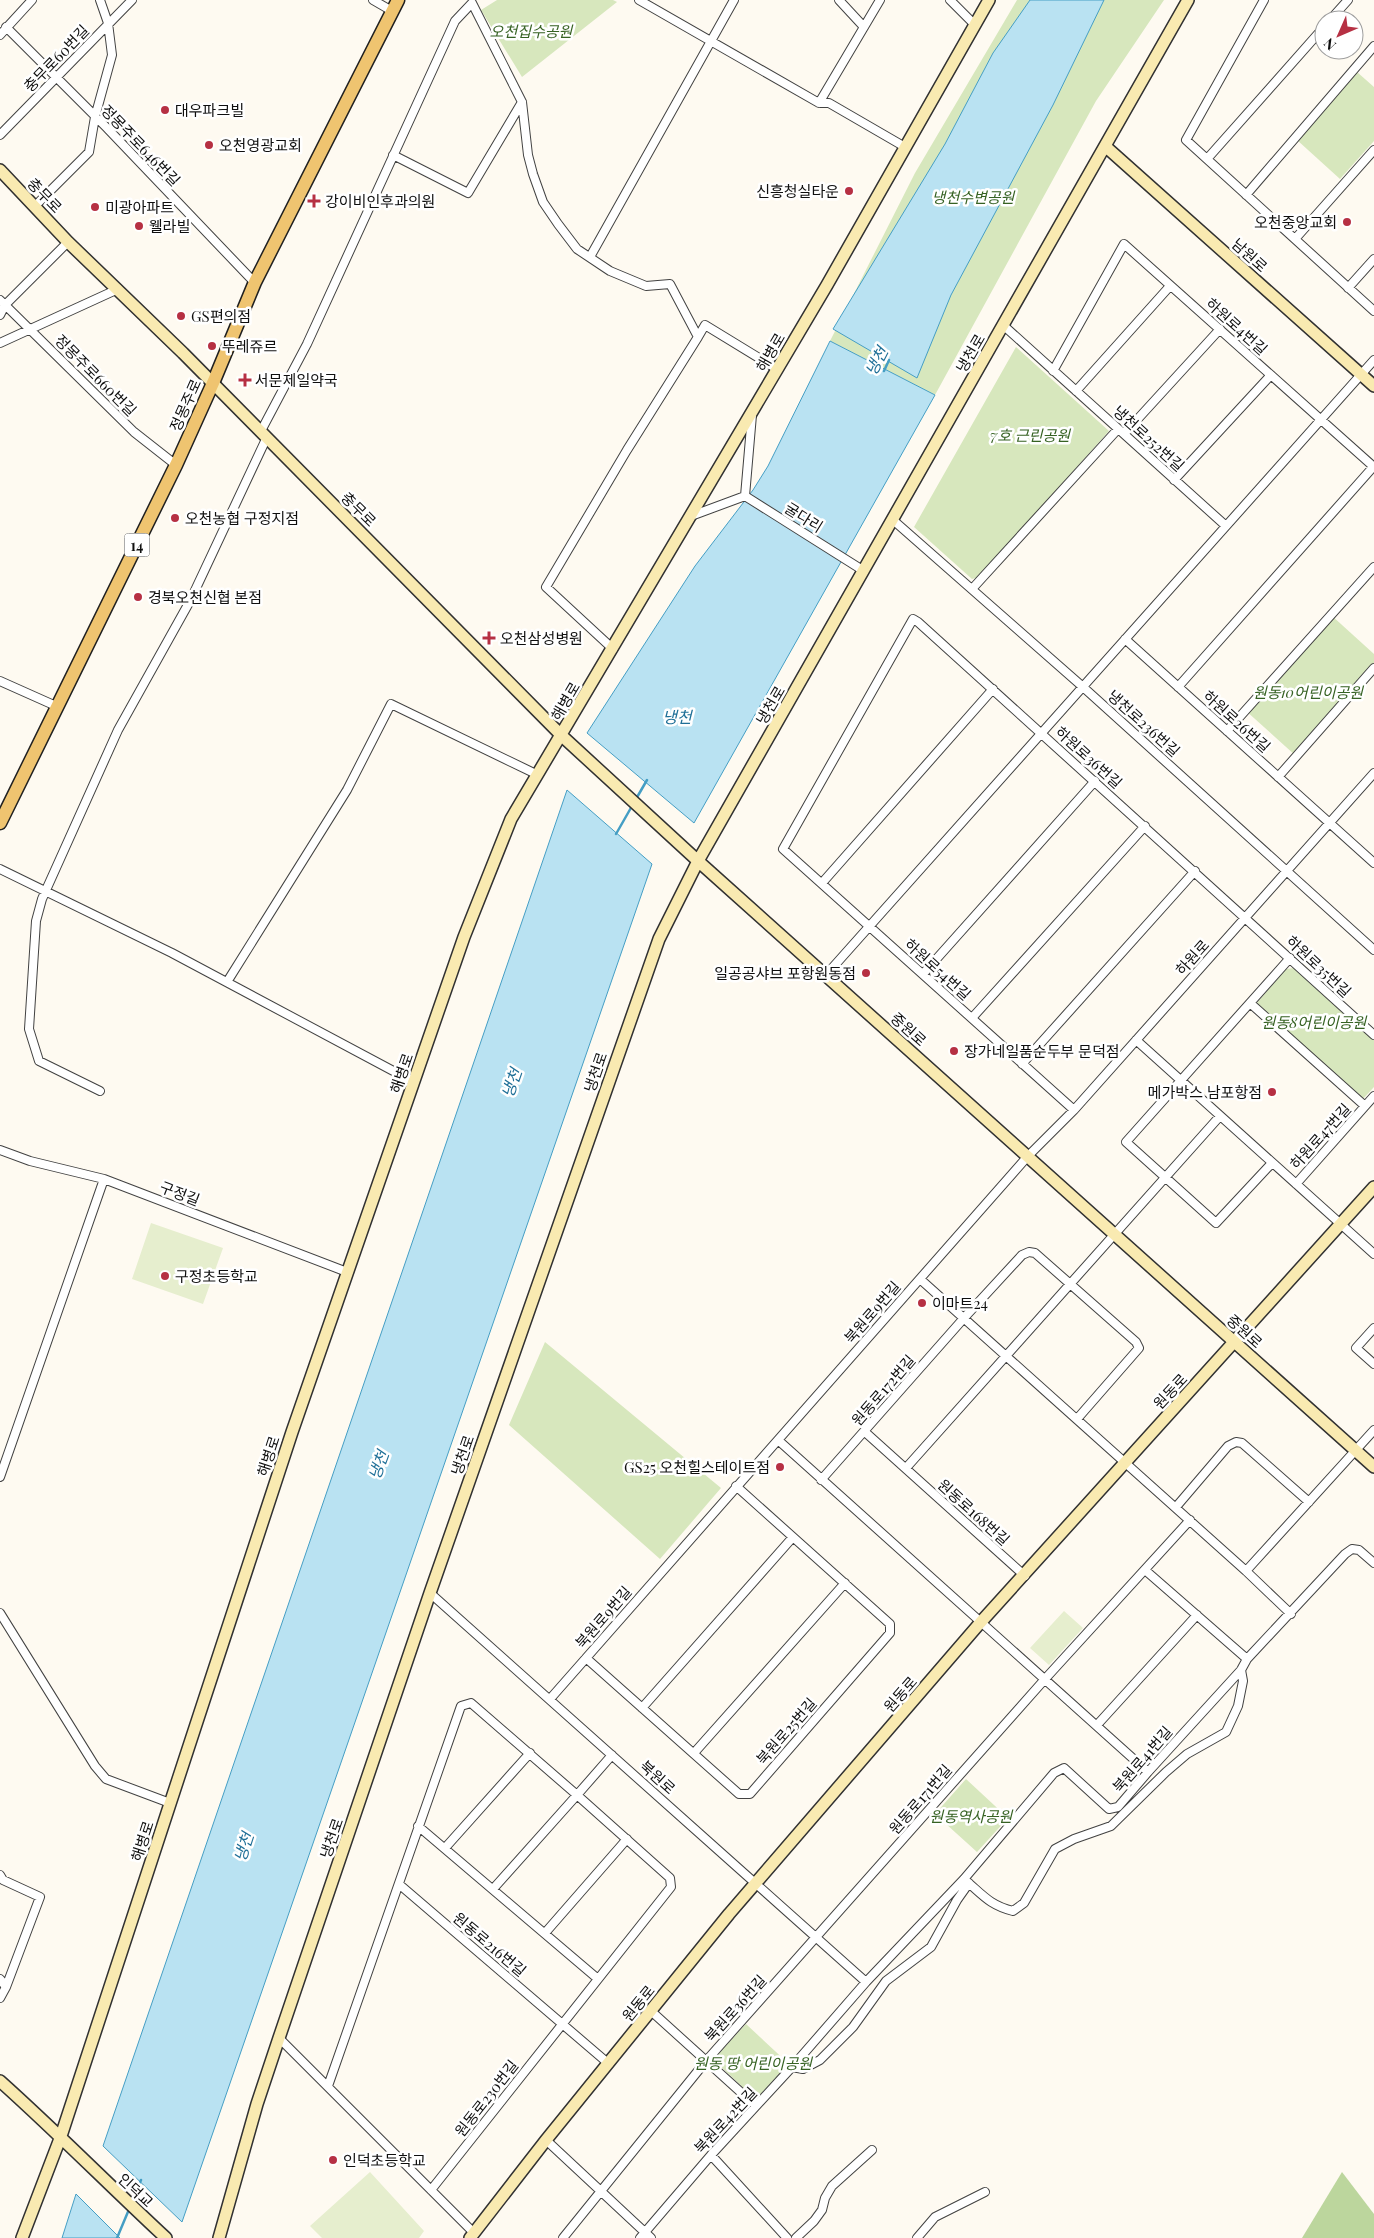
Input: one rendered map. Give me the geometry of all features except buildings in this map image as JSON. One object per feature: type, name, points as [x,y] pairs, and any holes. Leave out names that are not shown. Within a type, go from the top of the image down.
[{"type":"main road","name":"정몽주로","points":[[0,822],[176,465],[255,283],[395,6]]},
{"type":"street","points":[[0,35],[32,0]]},
{"type":"street","points":[[35,206],[89,152],[95,117],[112,55],[108,23],[100,0]]},
{"type":"street","name":"충무로60번길","points":[[0,135],[132,0]]},
{"type":"street","points":[[373,0],[395,6]]},
{"type":"street","points":[[639,0],[819,103],[829,103],[905,147]]},
{"type":"street","points":[[590,258],[734,0]]},
{"type":"street","points":[[839,0],[864,27]]},
{"type":"street","points":[[819,103],[880,0]]},
{"type":"street","points":[[950,0],[975,25]]},
{"type":"street","name":"해병로","points":[[22,2238],[61,2136],[292,1432],[347,1272],[468,928],[511,819],[752,413],[989,0]]},
{"type":"street","name":"냉천로","points":[[219,2238],[260,2096],[430,1593],[649,965],[668,920],[698,861],[1188,0]]},
{"type":"street","points":[[1264,0],[1186,140],[1374,311]]},
{"type":"street","points":[[1339,10],[1348,0]]},
{"type":"street","points":[[100,1090],[39,1061],[28,1029],[36,922],[46,891],[118,730],[190,601],[264,434],[455,21],[473,1],[522,102],[528,155],[543,202],[577,249],[610,271],[646,286],[670,284],[698,337]]},
{"type":"street","name":"정몽주로646번길","points":[[6,27],[255,283]]},
{"type":"street","points":[[1207,159],[1314,38]]},
{"type":"street","points":[[1246,195],[1374,46]]},
{"type":"street","points":[[393,155],[468,193],[522,102]]},
{"type":"street","name":"남원로","points":[[1105,146],[1374,386]]},
{"type":"street","points":[[1295,239],[1374,150]]},
{"type":"street","name":"충무로","points":[[0,170],[68,242],[213,383],[562,736],[684,848]]},
{"type":"street","points":[[0,315],[2,303],[68,242]]},
{"type":"street","name":"하원로4번길","points":[[1053,370],[1124,244],[1374,466]]},
{"type":"street","points":[[1348,288],[1374,259]]},
{"type":"street","points":[[1076,391],[1170,286]]},
{"type":"street","points":[[0,343],[118,290]]},
{"type":"street","name":"정몽주로660번길","points":[[2,303],[134,432],[176,465]]},
{"type":"street","points":[[612,650],[546,587],[627,450],[705,325],[777,369]]},
{"type":"street","name":"냉천로252번길","points":[[1003,326],[1226,526]]},
{"type":"street","points":[[972,590],[1121,431],[1220,329]]},
{"type":"street","points":[[826,975],[1374,360]]},
{"type":"street","points":[[1174,480],[1271,375]]},
{"type":"street","points":[[691,516],[746,496],[752,413]]},
{"type":"street","points":[[1178,687],[1374,466]]},
{"type":"street","name":"굴다리","points":[[746,496],[864,570]]},
{"type":"street","name":"냉천로236번길","points":[[893,520],[1083,687],[1374,950]]},
{"type":"street","points":[[1227,731],[1374,567]]},
{"type":"street","name":"하원로36번길","points":[[783,849],[913,619],[1246,917]]},
{"type":"street","name":"하원로26번길","points":[[1126,639],[1374,863]]},
{"type":"street","points":[[1278,776],[1374,668]]},
{"type":"street","points":[[0,681],[56,706]]},
{"type":"street","points":[[822,883],[993,689]]},
{"type":"street","points":[[227,982],[347,790],[391,704],[536,774]]},
{"type":"street","name":"하원로","points":[[1028,1156],[1074,1110],[1374,773]]},
{"type":"street","points":[[923,974],[1095,781]]},
{"type":"street","points":[[972,1018],[1144,826]]},
{"type":"street","name":"중원로","points":[[684,848],[1374,1467]]},
{"type":"street","name":"하원로54번길","points":[[783,849],[1074,1110]]},
{"type":"street","points":[[0,869],[227,982],[414,1082]]},
{"type":"street","points":[[1022,1064],[1195,871]]},
{"type":"street","name":"하원로35번길","points":[[1246,917],[1374,1035]]},
{"type":"street","points":[[1165,1177],[1126,1142],[1290,958]]},
{"type":"street","points":[[1250,1003],[1364,1106],[1374,1096]]},
{"type":"street","name":"하원로47번길","points":[[1136,1040],[1374,1254]]},
{"type":"street","name":"하원로47번길","points":[[1296,1184],[1364,1106]]},
{"type":"street","points":[[906,1468],[1220,1116]]},
{"type":"street","name":"구정길","points":[[0,1150],[30,1161],[104,1179],[347,1272]]},
{"type":"street","name":"북원로9번길","points":[[550,1699],[1028,1156]]},
{"type":"street","name":"하원로47번길","points":[[1165,1177],[1216,1223],[1272,1163]]},
{"type":"street","points":[[0,1477],[104,1179]]},
{"type":"street","name":"원동로","points":[[472,2236],[546,2140],[756,1883],[980,1623],[1374,1187]]},
{"type":"street","name":"원동로172번길","points":[[821,1480],[1022,1255],[1029,1252],[1035,1253],[1070,1283]]},
{"type":"street","points":[[920,1280],[1078,1419],[1291,1614]]},
{"type":"street","points":[[1070,1283],[1136,1342],[1138,1348],[1078,1419]]},
{"type":"street","points":[[1374,1328],[1356,1348],[1374,1364]]},
{"type":"street","points":[[1246,1572],[1374,1430]]},
{"type":"street","name":"원동로168번길","points":[[865,1432],[1024,1576]]},
{"type":"street","points":[[778,1440],[1148,1772]]},
{"type":"street","points":[[1176,1508],[1228,1446],[1236,1442],[1242,1443],[1309,1502]]},
{"type":"street","points":[[694,1753],[845,1584],[736,1486]]},
{"type":"street","name":"원동로171번길","points":[[816,1937],[1045,1679],[1190,1520]]},
{"type":"street","points":[[642,1708],[792,1537]]},
{"type":"street","name":"북원로41번길","points":[[866,1982],[966,1881],[1054,1773],[1064,1768],[1109,1809],[1114,1810],[1240,1670],[1247,1659],[1345,1554],[1352,1549],[1360,1550],[1374,1563]]},
{"type":"street","points":[[1145,1570],[1247,1659]]},
{"type":"street","name":"북원로25번길","points":[[586,1658],[739,1794],[750,1794],[890,1633],[890,1624],[845,1584]]},
{"type":"street","name":"북원로","points":[[430,1593],[866,1982]]},
{"type":"street","points":[[0,1613],[95,1766],[106,1780],[170,1803]]},
{"type":"street","points":[[1097,1725],[1197,1615]]},
{"type":"street","points":[[792,2067],[803,2069],[820,2060],[853,2027],[886,1981],[932,1947],[966,1881],[987,1901],[1013,1912],[1024,1903],[1055,1850],[1074,1839],[1111,1826],[1187,1754],[1226,1732],[1238,1706],[1243,1681],[1240,1670]]},
{"type":"street","points":[[328,2086],[400,1885],[418,1826],[461,1706],[471,1703],[670,1878],[671,1887],[562,2022]]},
{"type":"street","points":[[445,1848],[530,1753]]},
{"type":"street","points":[[493,1889],[612,1755]]},
{"type":"street","points":[[418,1826],[598,1979]]},
{"type":"street","points":[[545,1934],[627,1839]]},
{"type":"street","points":[[0,1875],[3,1880],[40,1897],[6,1987],[0,1998]]},
{"type":"street","name":"원동로216번길","points":[[400,1885],[609,2064]]},
{"type":"street","name":"북원로36번길","points":[[563,2238],[599,2191],[706,2061],[816,1937]]},
{"type":"street","points":[[0,1979],[6,1987]]},
{"type":"street","name":"북원로42번길","points":[[642,2235],[866,1982]]},
{"type":"street","points":[[651,2011],[756,2106]]},
{"type":"street","name":"원동로230번길","points":[[431,2190],[562,2022]]},
{"type":"street","points":[[279,2038],[431,2190],[472,2236]]},
{"type":"street","name":"인덕교","points":[[0,2082],[61,2136],[86,2163],[166,2238]]},
{"type":"street","points":[[546,2140],[642,2235],[650,2238]]},
{"type":"street","points":[[796,2238],[814,2221],[822,2210],[825,2198],[832,2186],[872,2150]]},
{"type":"street","points":[[711,2155],[787,2238]]},
{"type":"street","points":[[917,2238],[935,2217],[985,2192]]},
{"type":"green space","name":"오천집수공원","points":[[497,0],[613,0],[617,2],[522,77],[481,10]]},
{"type":"green space","name":"냉천수변공원","points":[[1017,0],[1164,0],[1096,101],[935,395],[830,341],[915,173]]},
{"type":"green space","points":[[1357,72],[1374,87],[1374,141],[1340,179],[1297,140]]},
{"type":"green space","name":"7호 근린공원","points":[[1016,347],[1109,431],[979,577],[972,579],[914,527]]},
{"type":"green space","name":"원동10어린이공원","points":[[1331,615],[1374,654],[1374,668],[1296,756],[1245,710]]},
{"type":"green space","name":"원동8어린이공원","points":[[1294,968],[1374,1040],[1374,1087],[1362,1100],[1255,1005],[1286,969]]},
{"type":"green space","points":[[151,1223],[223,1248],[203,1304],[132,1279]]},
{"type":"green space","points":[[545,1342],[721,1488],[660,1559],[509,1425]]},
{"type":"green space","points":[[1064,1611],[1083,1628],[1049,1665],[1030,1648]]},
{"type":"green space","name":"원동역사공원","points":[[966,1779],[1008,1818],[977,1852],[935,1814]]},
{"type":"green space","name":"원동 땅 어린이공원","points":[[746,2024],[789,2064],[759,2096],[753,2097],[717,2063],[717,2055]]},
{"type":"green space","points":[[370,2172],[424,2231],[419,2238],[322,2238],[310,2226]]},
{"type":"green space","points":[[1342,2172],[1374,2214],[1374,2238],[1302,2238]]},
{"type":"water","name":"냉천수변공원","points":[[1030,0],[1104,0],[1053,105],[951,295],[917,378],[833,329],[945,144],[993,53]]},
{"type":"water","name":"냉천","points":[[830,341],[935,395],[694,823],[587,733],[695,566],[753,490],[768,466]]},
{"type":"water","points":[[567,790],[652,864],[182,2222],[103,2146]]},
{"type":"water","points":[[76,2194],[120,2238],[62,2238]]},
{"type":"waterway","name":"냉천","points":[[884,371],[889,360]]},
{"type":"waterway","name":"냉천","points":[[636,799],[647,780]]},
{"type":"waterway","name":"냉천","points":[[616,834],[632,806]]},
{"type":"waterway","name":"냉천","points":[[132,2202],[141,2180]]},
{"type":"waterway","name":"냉천","points":[[117,2238],[130,2207]]},
{"type":"place","name":"대우파크빌","points":[[165,110]]},
{"type":"place","name":"오천영광교회","points":[[209,145]]},
{"type":"place","name":"신흥청실타운","points":[[849,191]]},
{"type":"place","name":"강이비인후과의원","points":[[314,201]]},
{"type":"place","name":"미광아파트","points":[[95,207]]},
{"type":"place","name":"오천중앙교회","points":[[1347,222]]},
{"type":"place","name":"웰라빌","points":[[139,226]]},
{"type":"place","name":"GS편의점","points":[[181,316]]},
{"type":"place","name":"뚜레쥬르","points":[[212,346]]},
{"type":"place","name":"서문제일약국","points":[[245,380]]},
{"type":"place","name":"오천농협 구정지점","points":[[175,518]]},
{"type":"place","name":"경북오천신협 본점","points":[[138,597]]},
{"type":"place","name":"오천삼성병원","points":[[489,638]]},
{"type":"place","name":"일공공샤브 포항원동점","points":[[866,973]]},
{"type":"place","name":"장가네일품순두부 문덕점","points":[[954,1051]]},
{"type":"place","name":"메가박스 남포항점","points":[[1272,1092]]},
{"type":"place","name":"구정초등학교","points":[[165,1276]]},
{"type":"place","name":"이마트24","points":[[922,1303]]},
{"type":"place","name":"GS25 오천힐스테이트점","points":[[780,1467]]},
{"type":"place","name":"인덕초등학교","points":[[333,2160]]}]
